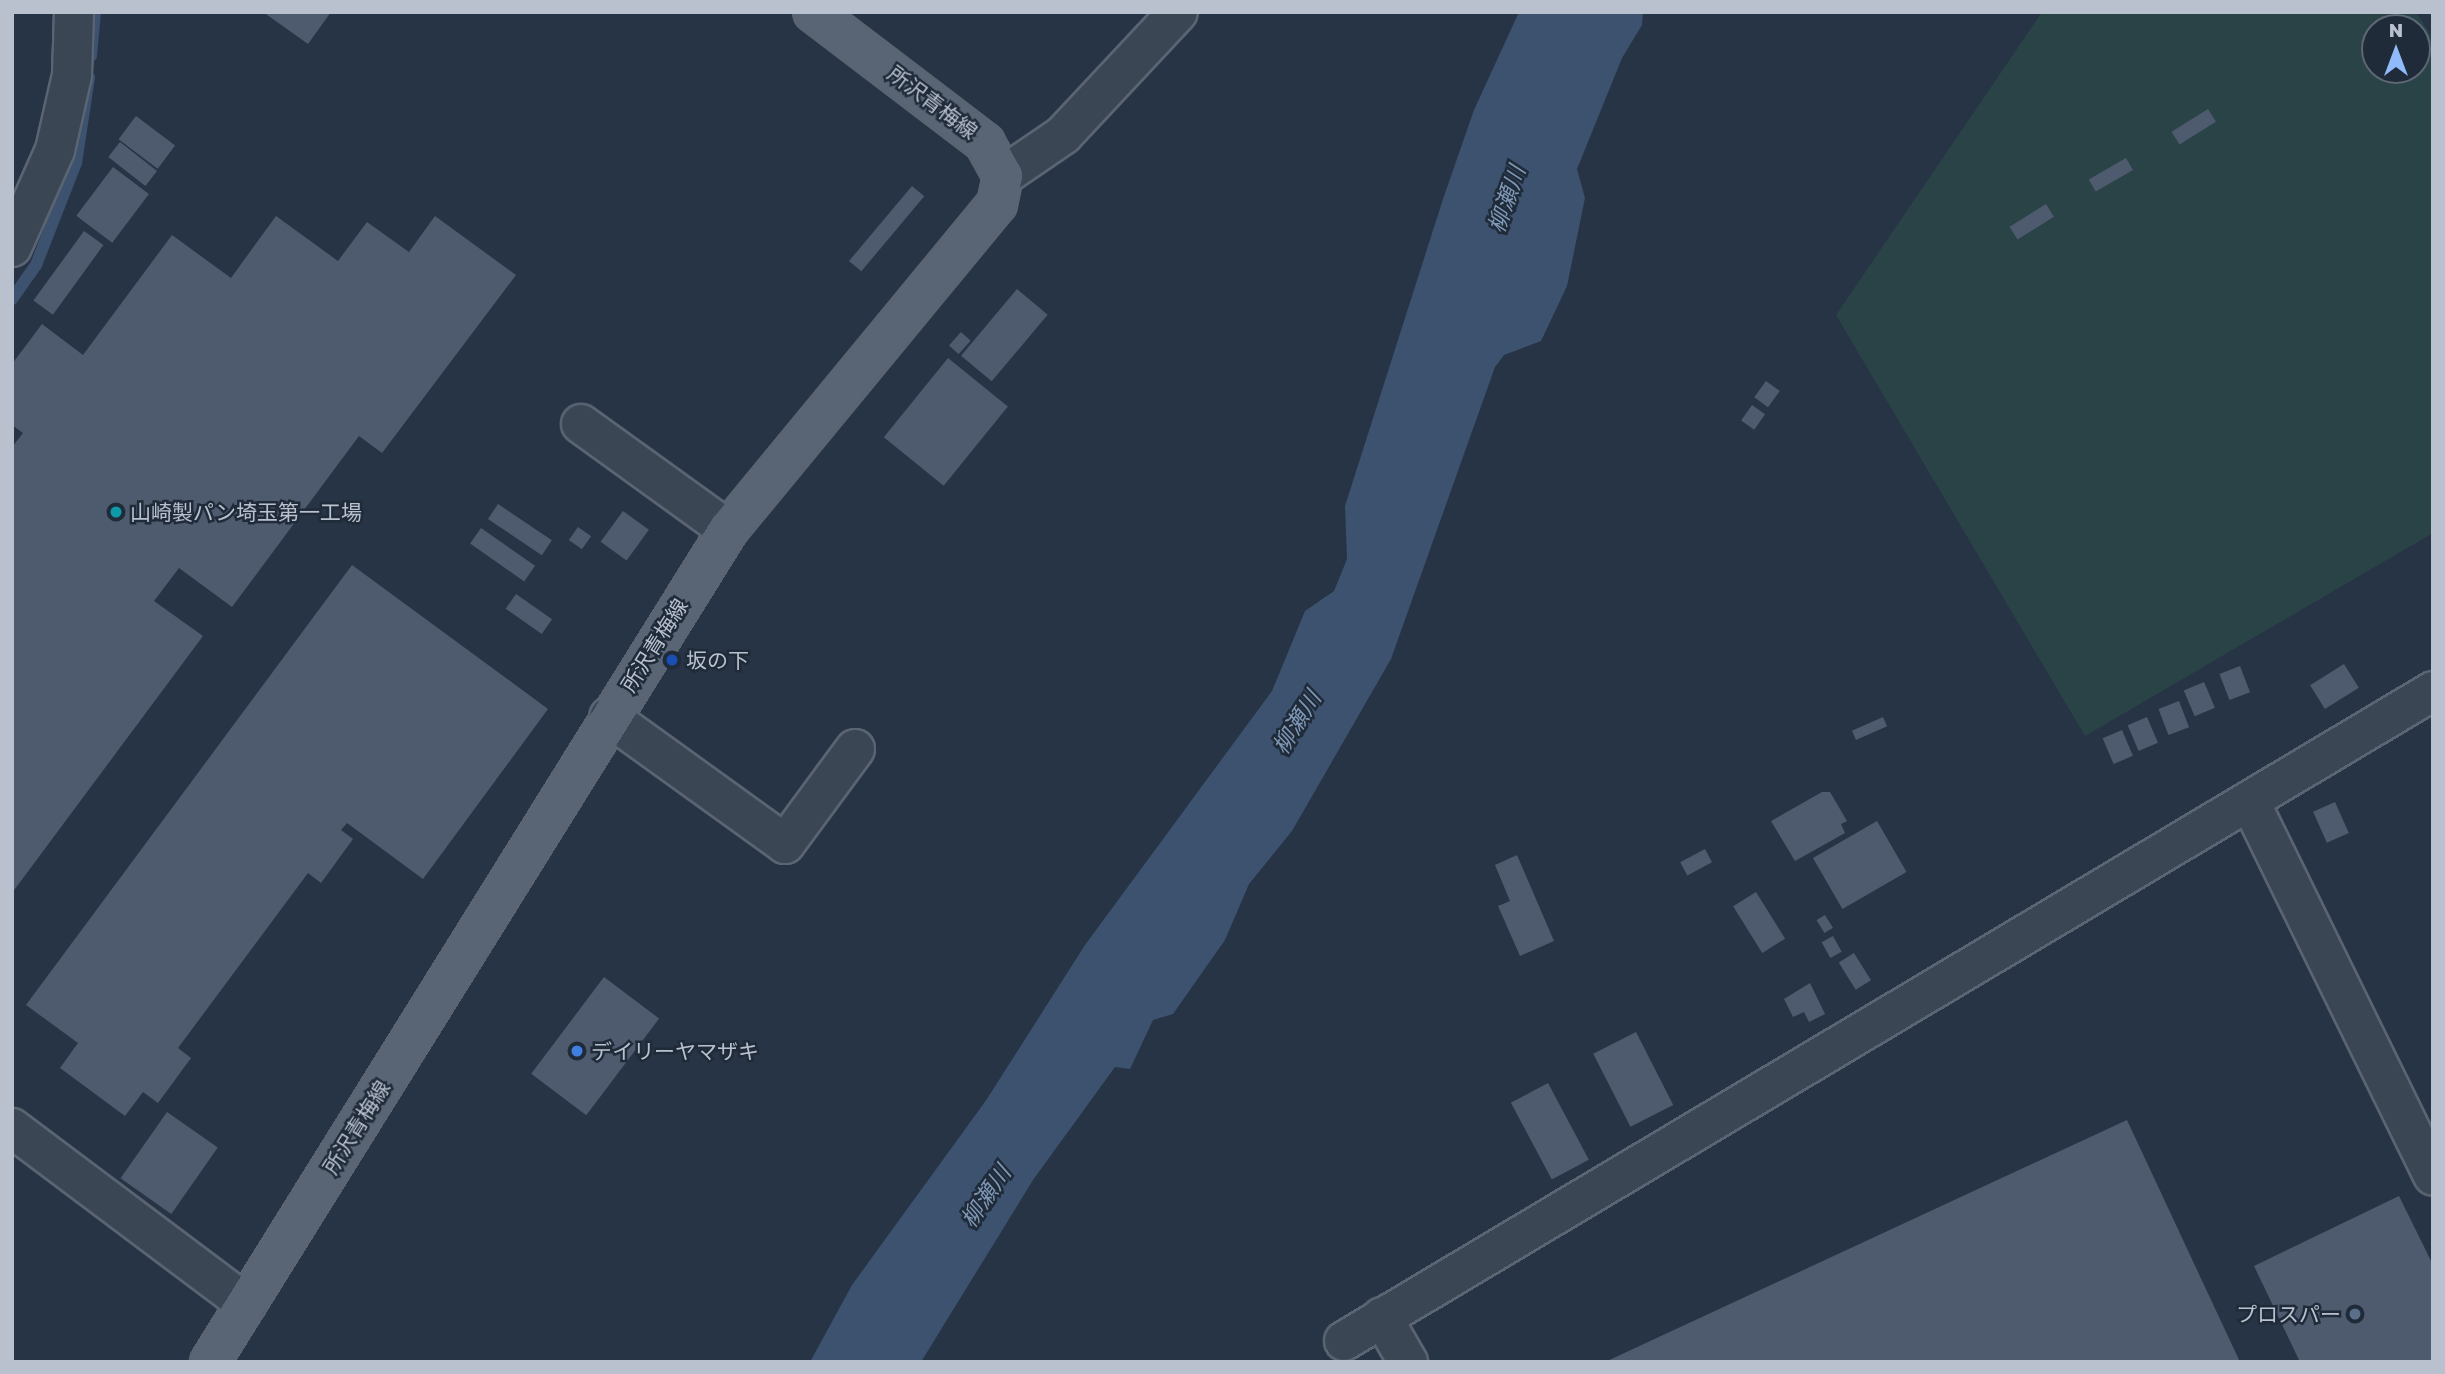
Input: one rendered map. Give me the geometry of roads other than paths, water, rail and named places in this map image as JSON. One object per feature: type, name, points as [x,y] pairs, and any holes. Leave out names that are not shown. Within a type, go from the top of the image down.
[{"type":"main road","name":"所沢青梅線","points":[[210,1362],[608,717],[728,530],[836,392],[980,231],[997,204],[1003,176],[996,154],[971,129],[813,12]]},
{"type":"street","points":[[12,247],[55,150],[72,75],[74,12]]},
{"type":"street","points":[[1003,176],[1063,135],[1178,12]]},
{"type":"street","points":[[581,424],[728,530]]},
{"type":"street","points":[[1344,1341],[2250,803],[2433,691]]},
{"type":"street","points":[[608,717],[785,844],[855,750]]},
{"type":"street","points":[[2250,803],[2433,1177]]},
{"type":"street","points":[[12,1128],[246,1304]]},
{"type":"street","points":[[1382,1317],[1408,1362]]},
{"type":"water","name":"柳瀬川","points":[[1519,12],[1643,12],[1642,25],[1622,58],[1577,169],[1585,198],[1567,286],[1541,341],[1504,355],[1495,367],[1391,659],[1292,831],[1249,884],[1225,940],[1173,1014],[1153,1020],[1130,1069],[1115,1067],[1033,1180],[921,1362],[810,1362],[852,1285],[987,1099],[1085,945],[1272,691],[1305,611],[1334,591],[1347,559],[1345,506],[1443,199],[1474,110]]},
{"type":"waterway","points":[[91,56],[95,12]]},
{"type":"waterway","points":[[12,299],[36,265],[76,163],[89,77]]},
{"type":"place","name":"山崎製パン埼玉第一工場","points":[[116,512]]},
{"type":"place","name":"坂の下","points":[[672,660]]},
{"type":"place","name":"デイリーヤマザキ","points":[[577,1051]]},
{"type":"place","name":"プロスパー","points":[[2355,1314]]}]
